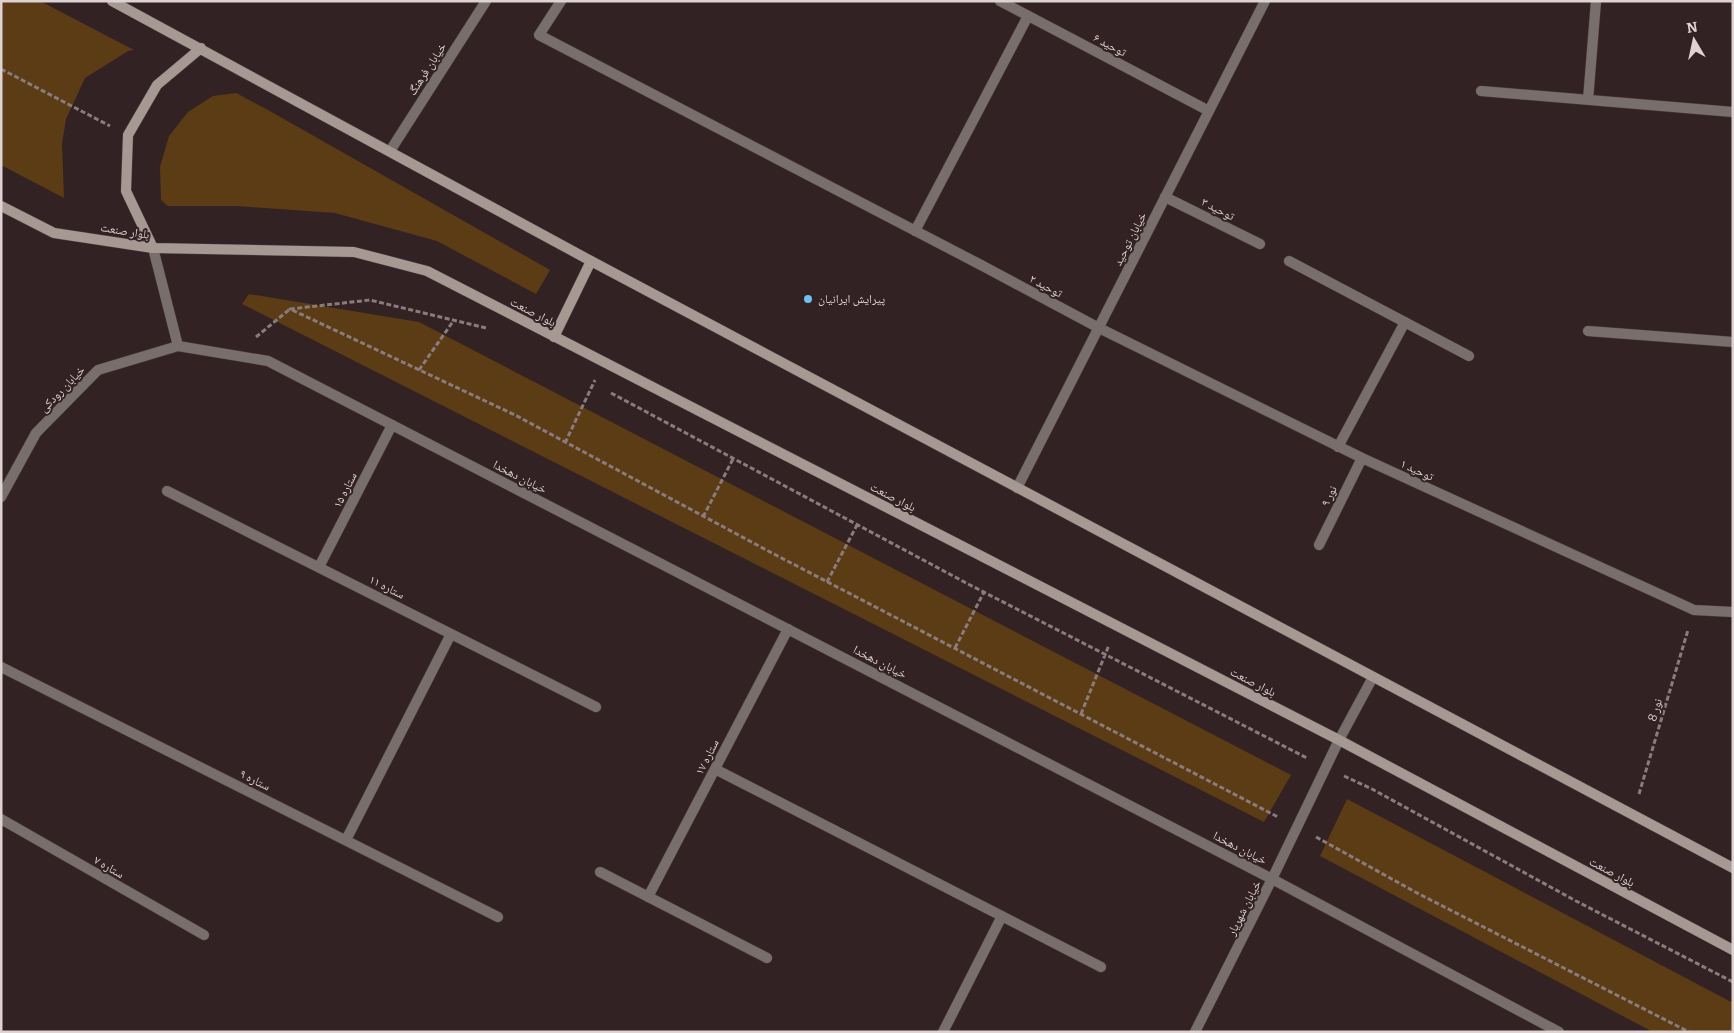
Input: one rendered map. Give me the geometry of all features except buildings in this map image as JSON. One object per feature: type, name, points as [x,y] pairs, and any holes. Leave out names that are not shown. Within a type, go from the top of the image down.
[{"type":"main road","points":[[112,1],[591,261],[1733,868]]},
{"type":"main road","points":[[153,248],[126,191],[128,135],[157,85],[201,48]]},
{"type":"main road","name":"بلوار صنعت","points":[[1,206],[54,233],[153,248],[354,252],[427,271],[1339,740],[1733,950]]},
{"type":"main road","points":[[554,337],[591,261]]},
{"type":"street","name":"خیابان فرهنگ","points":[[390,151],[486,1]]},
{"type":"street","name":"توحید ۲","points":[[561,1],[539,36],[1099,328]]},
{"type":"street","name":"توحید ۶","points":[[1000,1],[1209,111]]},
{"type":"street","name":"خیابان توحید","points":[[1017,488],[1265,1]]},
{"type":"street","points":[[1588,100],[1596,1]]},
{"type":"street","points":[[915,231],[1028,16]]},
{"type":"street","points":[[1481,91],[1733,112]]},
{"type":"street","name":"توحید ۳","points":[[1165,197],[1260,244]]},
{"type":"street","points":[[153,248],[178,346]]},
{"type":"street","points":[[1289,261],[1469,356]]},
{"type":"street","points":[[1338,447],[1405,322]]},
{"type":"street","name":"توحید ۱","points":[[1099,328],[1338,447],[1694,610],[1733,612]]},
{"type":"street","points":[[1588,331],[1733,342],[1733,337]]},
{"type":"street","name":"خیابان دهخدا","points":[[178,346],[268,361],[1272,879],[1559,1032]]},
{"type":"street","name":"خیابان رودکی","points":[[1,497],[36,433],[98,370],[178,346]]},
{"type":"street","name":"ستاره ۱۵","points":[[320,567],[392,425]]},
{"type":"street","name":"نور ۹","points":[[1319,545],[1362,458]]},
{"type":"street","name":"ستاره ۱۱","points":[[167,491],[596,707]]},
{"type":"street","name":"ستاره ۱۷","points":[[648,897],[788,629]]},
{"type":"street","points":[[346,840],[451,634]]},
{"type":"street","name":"ستاره ۹","points":[[1,666],[498,917]]},
{"type":"street","name":"خیابان شهریار","points":[[1195,1032],[1339,740],[1373,677]]},
{"type":"street","points":[[715,769],[1101,967]]},
{"type":"street","name":"ستاره ۷","points":[[1,819],[204,935]]},
{"type":"street","points":[[600,872],[767,958]]},
{"type":"street","points":[[942,1032],[1002,916]]},
{"type":"path","points":[[1,69],[128,135]]},
{"type":"path","points":[[235,355],[290,309],[370,300],[490,329]]},
{"type":"path","points":[[290,309],[514,415],[827,582],[1297,827],[1419,894],[1689,1032]]},
{"type":"path","points":[[420,370],[454,320]]},
{"type":"path","points":[[565,442],[593,383],[607,364]]},
{"type":"path","points":[[593,383],[602,388]]},
{"type":"path","points":[[610,392],[984,592],[1326,768],[1372,789],[1576,901],[1733,982]]},
{"type":"path","points":[[703,516],[733,458],[747,436]]},
{"type":"path","points":[[827,582],[857,525]]},
{"type":"path","points":[[955,648],[984,592]]},
{"type":"path","name":"نور 8","points":[[1633,815],[1694,610]]},
{"type":"path","points":[[1081,714],[1105,654],[1119,627]]},
{"type":"shaded area","points":[[1,1],[40,1],[134,50],[128,51],[85,78],[66,119],[62,144],[64,198],[1,165]]},
{"type":"shaded area","points":[[236,93],[550,270],[536,294],[437,241],[335,213],[236,206],[168,206],[161,200],[160,167],[169,136],[188,112],[213,96]]},
{"type":"shaded area","points":[[249,294],[419,322],[1291,775],[1264,822],[242,304]]},
{"type":"shaded area","points":[[1347,799],[1733,1003],[1733,1032],[1653,1032],[1320,856]]},
{"type":"place","name":"پیرایش ایرانیان","points":[[808,299]]}]
